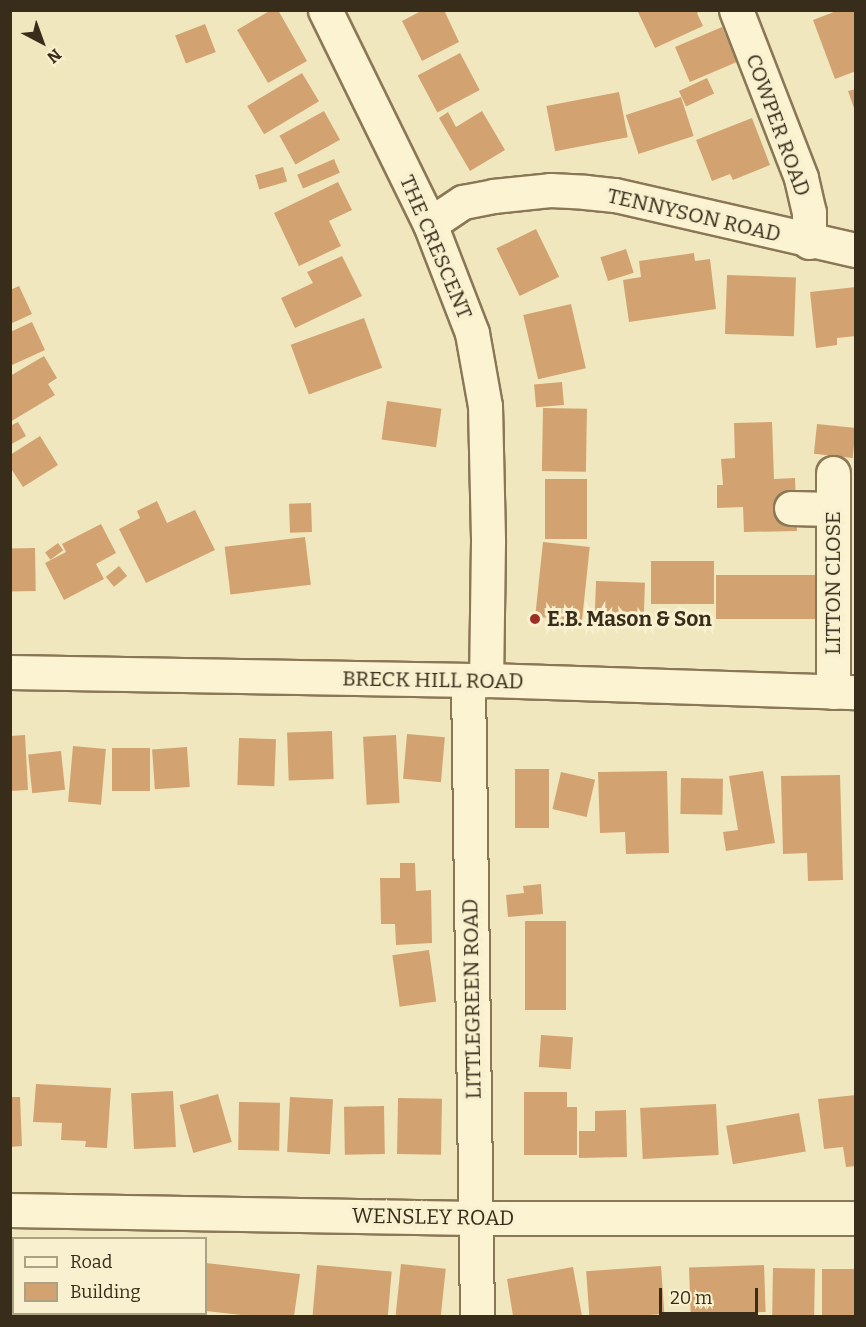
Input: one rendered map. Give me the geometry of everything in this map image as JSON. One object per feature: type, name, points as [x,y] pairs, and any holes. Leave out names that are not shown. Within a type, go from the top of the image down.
[{"type":"street","name":"THE CRESCENT","points":[[325,10],[430,225],[460,296],[471,333],[485,406],[488,542],[477,681]]},
{"type":"street","name":"COWPER ROAD","points":[[736,10],[801,178],[809,212],[809,242]]},
{"type":"street","name":"TENNYSON ROAD","points":[[430,225],[463,202],[493,196],[550,190],[615,195],[809,242],[855,250]]},
{"type":"street","name":"LITTON CLOSE","points":[[833,473],[832,509],[844,692]]},
{"type":"street","points":[[791,508],[832,509]]},
{"type":"street","name":"BRECK HILL ROAD","points":[[10,672],[477,681],[844,692]]},
{"type":"street","name":"LITTLEGREEN ROAD","points":[[477,681],[474,1218],[477,1317]]},
{"type":"street","name":"WENSLEY ROAD","points":[[10,1210],[474,1218],[855,1218]]},
{"type":"building","points":[[271,10],[278,10],[307,61],[268,83],[237,30]]},
{"type":"building","points":[[423,10],[444,10],[459,42],[422,61],[402,21]]},
{"type":"building","points":[[637,10],[701,10],[697,13],[703,26],[655,48]]},
{"type":"building","points":[[839,10],[856,10],[856,71],[835,79],[813,20]]},
{"type":"building","points":[[205,24],[216,52],[186,63],[175,35]]},
{"type":"building","points":[[722,27],[737,62],[690,82],[675,47]]},
{"type":"building","points":[[460,53],[480,90],[437,113],[418,76]]},
{"type":"building","points":[[302,73],[319,101],[264,134],[247,106]]},
{"type":"building","points":[[707,78],[714,93],[686,107],[679,91]]},
{"type":"building","points":[[856,89],[856,111],[855,111],[848,91]]},
{"type":"building","points":[[619,92],[628,137],[555,151],[546,106]]},
{"type":"building","points":[[681,97],[694,136],[639,154],[626,115]]},
{"type":"building","points":[[324,111],[340,140],[295,165],[279,136]]},
{"type":"building","points":[[482,111],[505,150],[470,171],[439,118],[448,112],[456,127]]},
{"type":"building","points":[[752,118],[770,165],[733,180],[730,174],[712,181],[696,140]]},
{"type":"building","points":[[334,159],[340,173],[303,188],[297,175]]},
{"type":"building","points":[[283,167],[287,181],[259,189],[255,175]]},
{"type":"building","points":[[338,182],[352,210],[329,221],[341,246],[299,266],[274,213]]},
{"type":"building","points":[[536,229],[559,277],[520,296],[496,248]]},
{"type":"building","points":[[626,249],[634,273],[608,281],[600,257]]},
{"type":"building","points":[[694,253],[695,261],[710,259],[716,309],[629,322],[623,280],[641,277],[639,261]]},
{"type":"building","points":[[342,256],[362,296],[295,328],[281,298],[313,283],[307,272]]},
{"type":"building","points":[[727,275],[796,277],[794,336],[725,334]]},
{"type":"building","points":[[19,286],[32,314],[10,324],[10,290]]},
{"type":"building","points":[[856,287],[856,336],[837,338],[837,345],[816,348],[810,292]]},
{"type":"building","points":[[571,304],[586,368],[538,379],[523,315]]},
{"type":"building","points":[[364,318],[382,368],[309,394],[291,345]]},
{"type":"building","points":[[32,322],[45,350],[10,366],[10,332]]},
{"type":"building","points":[[44,356],[57,378],[48,384],[55,395],[10,422],[10,376]]},
{"type":"building","points":[[562,382],[564,405],[536,407],[534,384]]},
{"type":"building","points":[[387,401],[441,409],[436,447],[382,440]]},
{"type":"building","points":[[543,408],[587,409],[586,472],[542,471]]},
{"type":"building","points":[[18,422],[26,436],[10,445],[10,426]]},
{"type":"building","points":[[772,422],[774,479],[795,478],[797,531],[744,532],[743,507],[717,508],[717,485],[723,485],[721,459],[735,458],[734,423]]},
{"type":"building","points":[[817,424],[856,428],[853,458],[814,454]]},
{"type":"building","points":[[40,436],[58,465],[23,487],[10,467],[10,455]]},
{"type":"building","points":[[545,479],[587,479],[587,539],[545,539]]},
{"type":"building","points":[[157,501],[167,523],[195,510],[215,550],[146,583],[119,529],[140,518],[137,511]]},
{"type":"building","points":[[311,503],[312,532],[290,533],[289,504]]},
{"type":"building","points":[[101,524],[116,553],[96,564],[104,579],[64,600],[45,563],[66,552],[62,544]]},
{"type":"building","points":[[305,537],[311,585],[230,595],[225,547]]},
{"type":"building","points":[[543,542],[590,547],[582,622],[535,617]]},
{"type":"building","points":[[58,543],[63,550],[50,560],[45,552]]},
{"type":"building","points":[[10,548],[35,548],[36,591],[11,591]]},
{"type":"building","points":[[651,561],[714,561],[714,604],[651,604]]},
{"type":"building","points":[[119,566],[127,576],[114,587],[106,577]]},
{"type":"building","points":[[716,575],[839,575],[839,619],[716,619]]},
{"type":"building","points":[[596,581],[645,583],[643,627],[594,625]]},
{"type":"building","points":[[332,731],[334,779],[289,781],[287,733]]},
{"type":"building","points":[[407,734],[445,737],[441,782],[403,779]]},
{"type":"building","points":[[25,735],[28,790],[10,791],[10,736]]},
{"type":"building","points":[[396,735],[400,803],[367,805],[363,737]]},
{"type":"building","points":[[239,738],[276,739],[274,786],[237,785]]},
{"type":"building","points":[[73,746],[106,749],[101,805],[68,802]]},
{"type":"building","points":[[187,747],[190,787],[155,789],[152,749]]},
{"type":"building","points":[[112,748],[150,748],[150,791],[112,791]]},
{"type":"building","points":[[61,751],[65,790],[32,793],[28,754]]},
{"type":"building","points":[[515,769],[549,769],[549,828],[515,828]]},
{"type":"building","points":[[667,771],[669,853],[626,854],[625,832],[600,833],[598,772]]},
{"type":"building","points":[[763,771],[775,843],[726,851],[723,832],[738,830],[729,776]]},
{"type":"building","points":[[561,772],[595,780],[587,817],[552,809]]},
{"type":"building","points":[[840,775],[843,880],[808,881],[807,853],[783,854],[781,776]]},
{"type":"building","points":[[681,778],[723,779],[722,815],[680,814]]},
{"type":"building","points":[[400,863],[415,863],[416,891],[431,890],[432,943],[396,945],[395,924],[381,924],[380,878],[400,878]]},
{"type":"building","points":[[541,884],[543,914],[508,917],[506,895],[524,893],[523,886]]},
{"type":"building","points":[[525,921],[566,921],[566,1010],[525,1010]]},
{"type":"building","points":[[429,950],[436,1001],[400,1007],[392,955]]},
{"type":"building","points":[[541,1035],[573,1037],[571,1069],[539,1067]]},
{"type":"building","points":[[36,1084],[111,1088],[107,1148],[85,1147],[86,1141],[61,1140],[62,1123],[33,1122]]},
{"type":"building","points":[[173,1091],[176,1147],[134,1149],[131,1093]]},
{"type":"building","points":[[524,1092],[567,1092],[567,1107],[577,1107],[577,1155],[524,1155]]},
{"type":"building","points":[[218,1094],[232,1142],[193,1153],[180,1105]]},
{"type":"building","points":[[856,1095],[856,1166],[846,1167],[843,1147],[824,1149],[818,1099]]},
{"type":"building","points":[[10,1097],[20,1097],[22,1146],[10,1147]]},
{"type":"building","points":[[290,1097],[333,1099],[330,1154],[287,1152]]},
{"type":"building","points":[[398,1098],[442,1099],[441,1155],[397,1154]]},
{"type":"building","points":[[239,1102],[280,1103],[279,1151],[238,1150]]},
{"type":"building","points":[[716,1104],[719,1155],[643,1159],[640,1108]]},
{"type":"building","points":[[384,1106],[385,1154],[345,1155],[344,1107]]},
{"type":"building","points":[[626,1110],[627,1157],[579,1158],[579,1131],[595,1131],[595,1111]]},
{"type":"building","points":[[799,1113],[806,1151],[733,1164],[726,1126]]},
{"type":"building","points":[[207,1263],[300,1274],[294,1316],[250,1316],[207,1311]]},
{"type":"building","points":[[401,1264],[446,1269],[441,1316],[396,1315]]},
{"type":"building","points":[[317,1265],[392,1272],[388,1316],[313,1316]]},
{"type":"building","points":[[764,1265],[766,1312],[691,1315],[689,1268]]},
{"type":"building","points":[[661,1266],[664,1314],[589,1316],[586,1271]]},
{"type":"building","points":[[573,1267],[582,1316],[513,1316],[507,1279]]},
{"type":"building","points":[[773,1268],[815,1269],[814,1316],[772,1316]]},
{"type":"building","points":[[822,1269],[856,1269],[856,1316],[822,1316]]},
{"type":"building","points":[[10,1280],[12,1280],[12,1311],[10,1311]]},
{"type":"building","points":[[63,1315],[98,1315],[98,1316]]},
{"type":"building","points":[[104,1315],[136,1315],[136,1316]]},
{"type":"place","name":"E.B. Mason & Son","points":[[535,619]]}]
